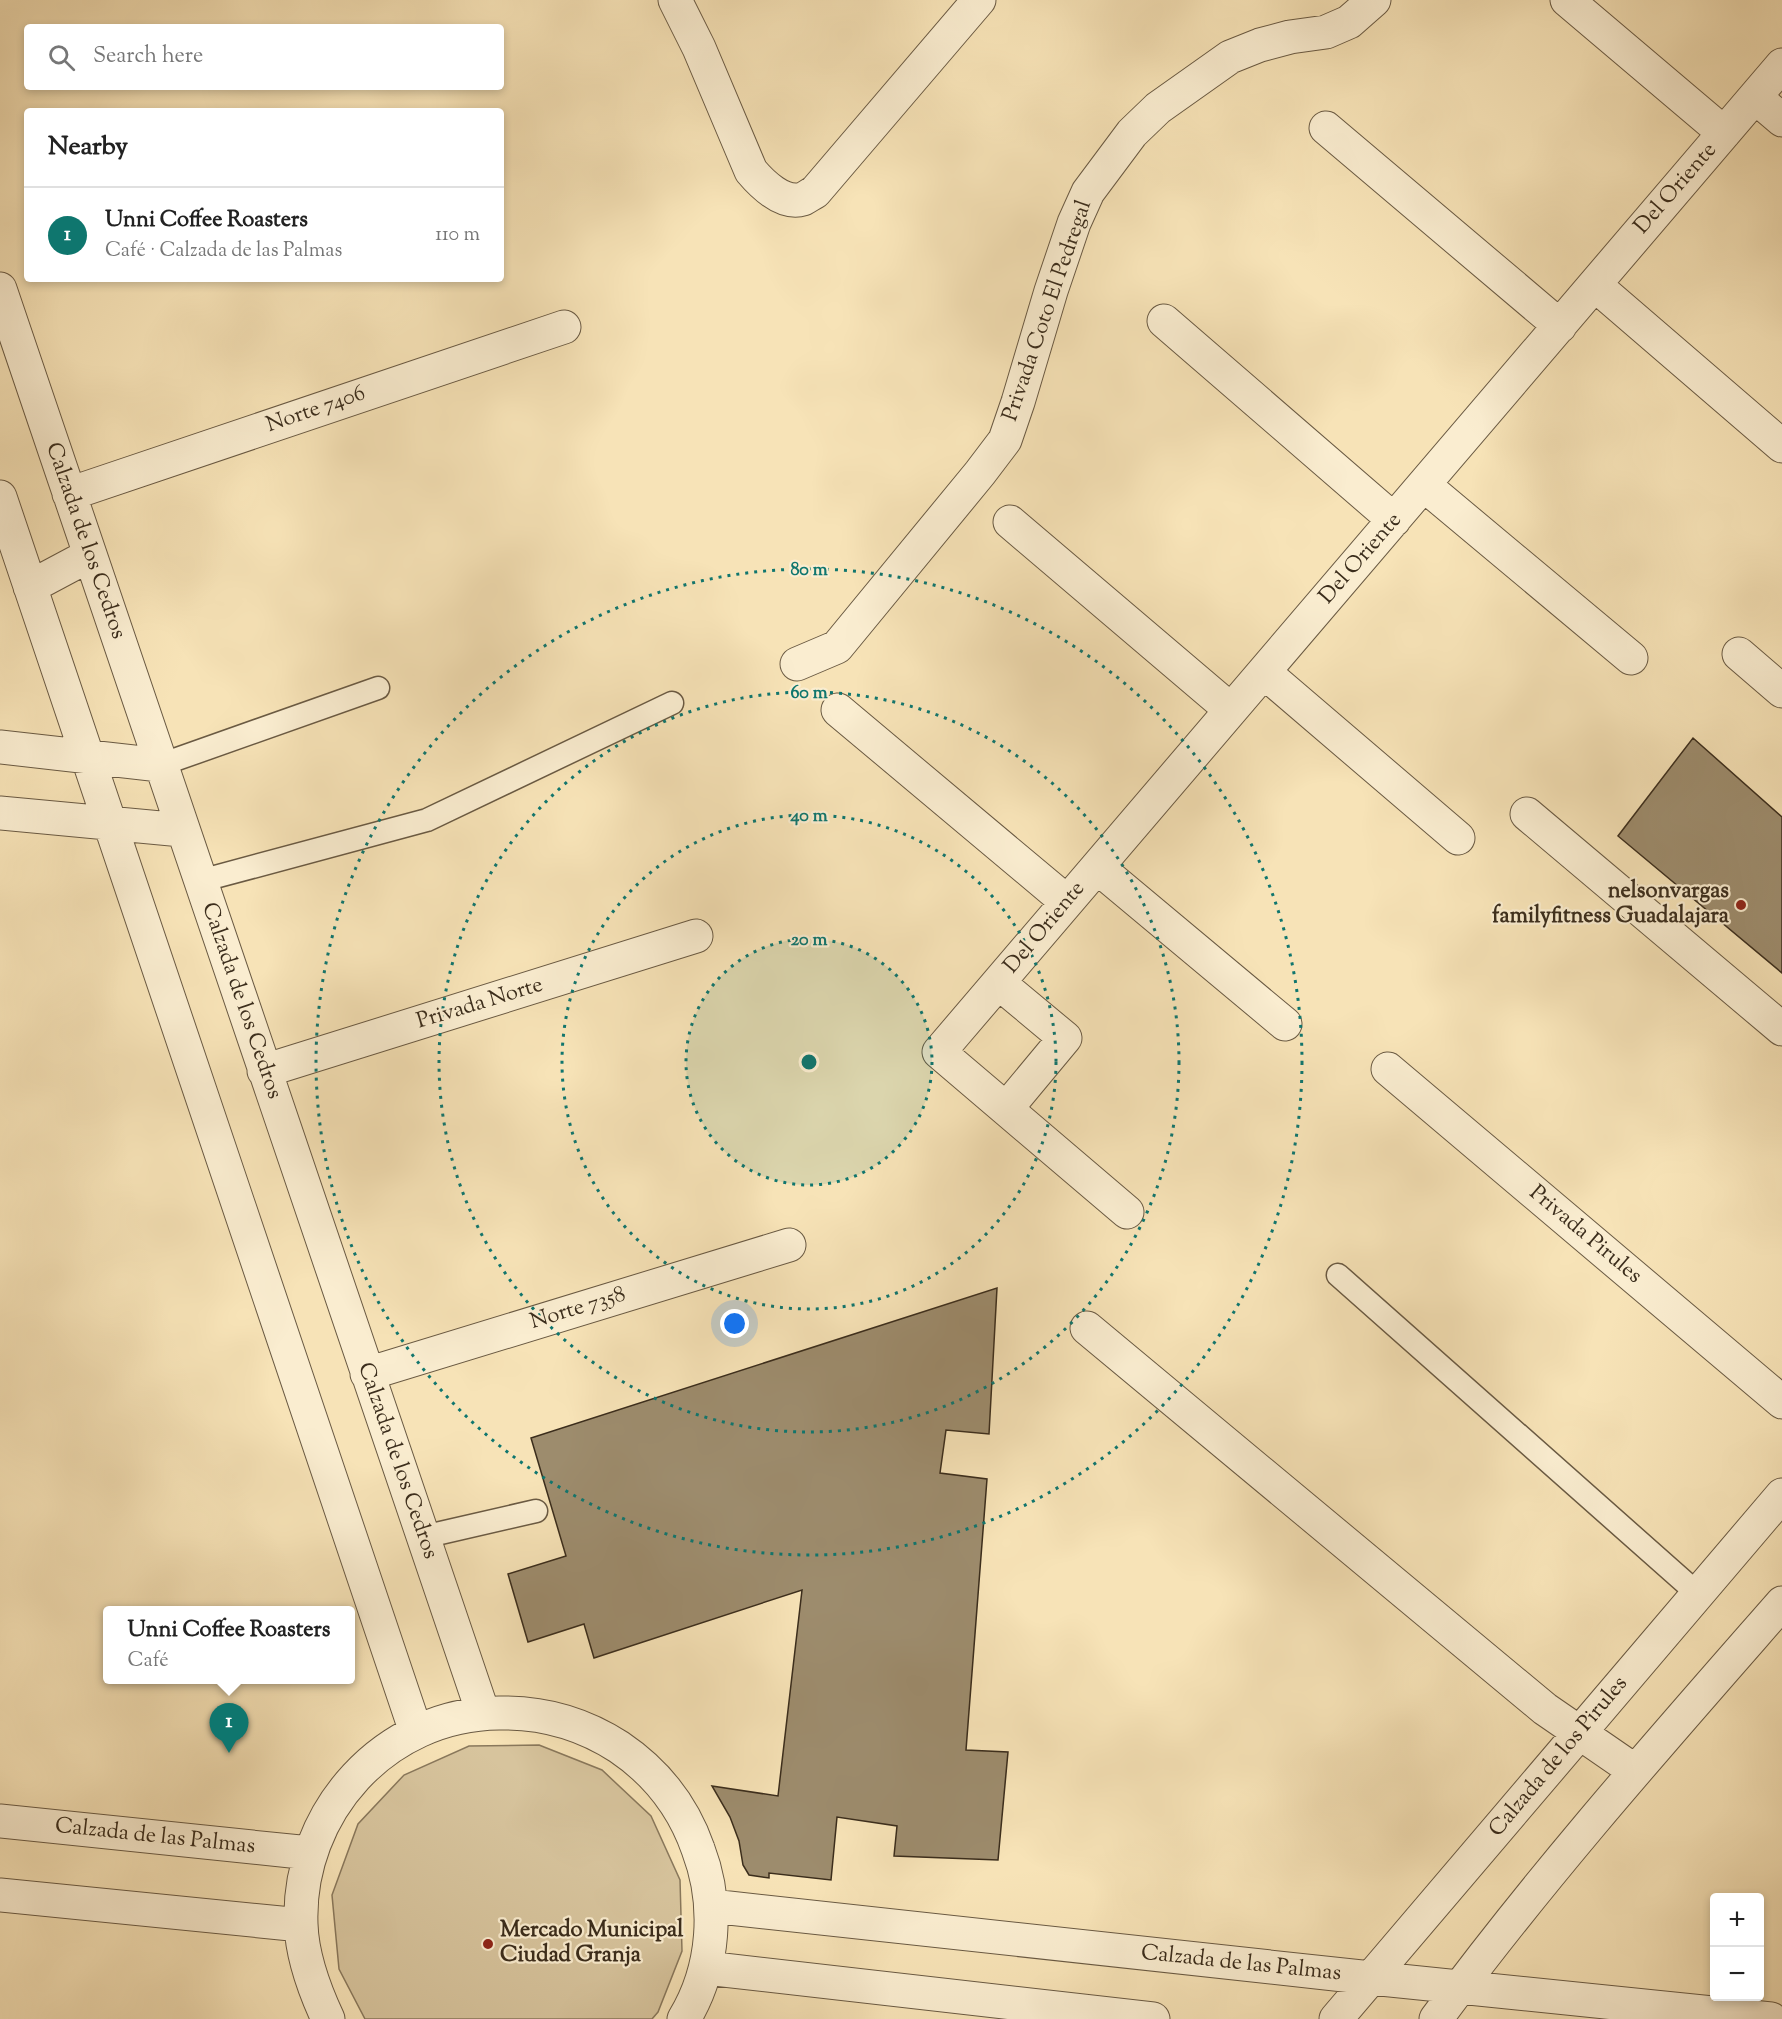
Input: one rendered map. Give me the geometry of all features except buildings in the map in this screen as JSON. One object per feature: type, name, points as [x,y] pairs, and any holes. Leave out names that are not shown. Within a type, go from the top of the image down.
[{"type":"street","points":[[675,0],[699,48],[751,171],[764,186],[780,196],[801,200],[815,192],[979,0]]},
{"type":"street","name":"Privada Coto El Pedregal","points":[[797,664],[837,647],[1005,440],[1074,223],[1088,192],[1132,133],[1158,108],[1230,57],[1260,45],[1326,32],[1349,22],[1374,0]]},
{"type":"street","points":[[1567,0],[1724,133]]},
{"type":"street","name":"Del Oriente","points":[[1006,1109],[939,1052],[1782,64]]},
{"type":"street","points":[[1755,97],[1782,120]]},
{"type":"street","points":[[1326,129],[1560,326]]},
{"type":"street","points":[[1595,285],[1782,447]]},
{"type":"street","name":"Calzada de los Cedros","points":[[0,289],[483,1713]]},
{"type":"street","points":[[1164,321],[1394,520]]},
{"type":"street","name":"Norte 7406","points":[[69,494],[564,327]]},
{"type":"street","points":[[1424,485],[1631,658]]},
{"type":"street","points":[[0,497],[416,1732]]},
{"type":"street","points":[[1010,522],[1231,710]]},
{"type":"street","points":[[30,587],[90,555]]},
{"type":"street","points":[[1739,654],[1782,691]]},
{"type":"street","points":[[1264,672],[1458,838]]},
{"type":"street","points":[[838,710],[1067,902]]},
{"type":"street","points":[[0,747],[160,765]]},
{"type":"street","points":[[0,813],[182,830]]},
{"type":"street","points":[[1527,814],[1782,1029]]},
{"type":"street","points":[[1097,867],[1285,1024]]},
{"type":"street","name":"Privada Norte","points":[[264,1071],[696,936]]},
{"type":"street","points":[[999,983],[1065,1038],[1006,1109],[1127,1212]]},
{"type":"street","name":"Privada Pirules","points":[[1388,1069],[1782,1402]]},
{"type":"street","name":"Norte 7358","points":[[368,1374],[789,1245]]},
{"type":"street","points":[[1087,1328],[1545,1709],[1635,1771]]},
{"type":"street","name":"Calzada de los Pirules","points":[[1336,2019],[1782,1495]]},
{"type":"street","points":[[1436,2019],[1489,1947],[1635,1771],[1782,1603]]},
{"type":"street","points":[[328,2019],[309,1973],[301,1925],[302,1889],[310,1853],[322,1823],[340,1794],[362,1769],[388,1748],[416,1732],[449,1719],[483,1713],[525,1712],[566,1720],[604,1737],[639,1761],[668,1791],[690,1827],[705,1865],[711,1906],[711,1938],[706,1968],[692,2005],[684,2019]]},
{"type":"street","name":"Calzada de las Palmas","points":[[0,1821],[310,1853]]},
{"type":"street","points":[[0,1895],[301,1925]]},
{"type":"street","name":"Calzada de las Palmas","points":[[711,1906],[1771,2019]]},
{"type":"street","points":[[706,1968],[1153,2019]]},
{"type":"lane","points":[[160,765],[378,688]]},
{"type":"lane","points":[[200,881],[427,820],[672,703]]},
{"type":"lane","points":[[1338,1275],[1698,1594]]},
{"type":"lane","points":[[423,1537],[536,1511]]},
{"type":"shaded area","points":[[539,1745],[602,1770],[651,1816],[680,1880],[682,1951],[658,2012],[652,2019],[365,2019],[339,1969],[332,1895],[358,1824],[404,1775],[469,1746]]},
{"type":"place","name":"nelsonvargas familyfitness Guadalajara","points":[[1741,905]]},
{"type":"place","name":"Unni Coffee Roasters","points":[[229,1753]]},
{"type":"place","name":"Mercado Municipal Ciudad Granja","points":[[488,1944]]}]
